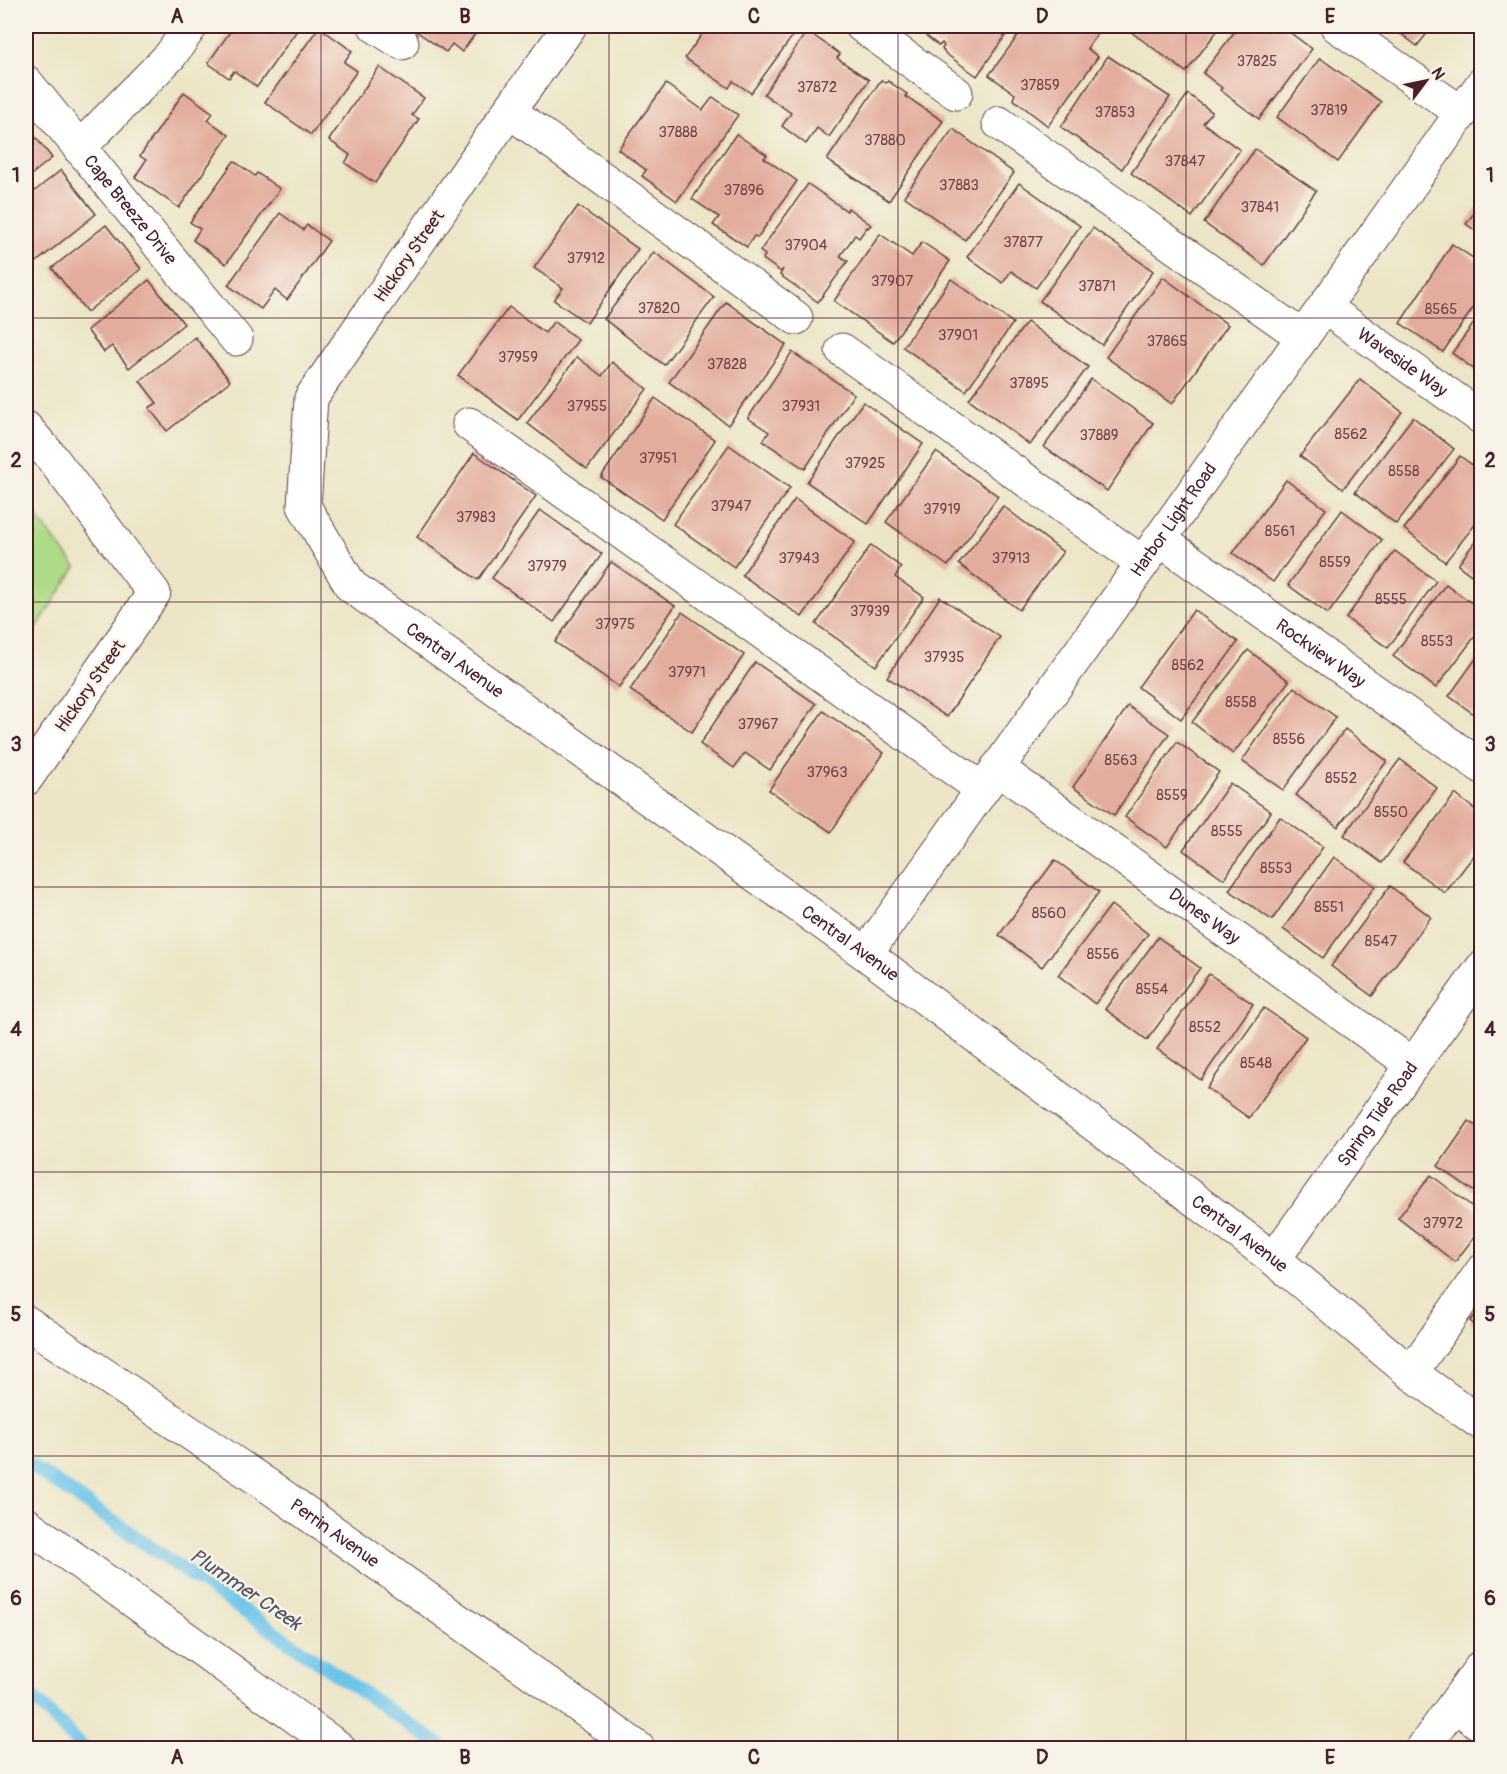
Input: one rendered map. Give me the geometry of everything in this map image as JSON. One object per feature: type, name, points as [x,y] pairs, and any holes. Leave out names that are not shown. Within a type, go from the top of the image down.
[{"type":"street","points":[[79,148],[170,56],[191,26]]},
{"type":"street","name":"Hickory Street","points":[[304,506],[311,398],[570,26]]},
{"type":"street","points":[[862,26],[956,93]]},
{"type":"street","points":[[1337,26],[1461,112]]},
{"type":"street","name":"Cape Breeze Drive","points":[[26,82],[236,339]]},
{"type":"street","name":"Harbor Light Road","points":[[866,954],[1482,84]]},
{"type":"street","points":[[509,111],[796,318]]},
{"type":"street","points":[[999,123],[1303,338]]},
{"type":"street","name":"Waveside Way","points":[[1324,307],[1482,418]]},
{"type":"street","name":"Rockview Way","points":[[842,350],[1482,767]]},
{"type":"street","name":"Dunes Way","points":[[469,424],[1413,1065]]},
{"type":"street","name":"Hickory Street","points":[[26,428],[52,458],[154,593],[26,779]]},
{"type":"street","name":"Central Avenue","points":[[304,506],[351,586],[866,954],[1274,1259],[1411,1372],[1482,1424]]},
{"type":"street","name":"Spring Tide Road","points":[[1274,1259],[1482,968]]},
{"type":"street","points":[[1411,1372],[1482,1271]]},
{"type":"street","name":"Perrin Avenue","points":[[26,1322],[267,1485],[638,1749]]},
{"type":"street","points":[[26,1524],[339,1749]]},
{"type":"street","points":[[1423,1749],[1482,1666]]},
{"type":"street","points":[[1454,1705],[1482,1725]]},
{"type":"green space","points":[[26,503],[76,567],[26,644]]},
{"type":"building","points":[[234,26],[300,26],[257,87],[234,71],[229,78],[208,63]]},
{"type":"building","points":[[409,26],[481,26],[462,52],[452,44],[446,52]]},
{"type":"building","points":[[708,26],[800,26],[751,93],[733,81],[729,88],[685,58]]},
{"type":"building","points":[[920,26],[1001,26],[998,30],[1005,36],[977,76],[946,54],[942,49],[944,46],[942,43],[939,46],[924,34]]},
{"type":"building","points":[[1025,26],[1058,26],[1061,28],[1063,26],[1090,26],[1099,31],[1087,48],[1098,57],[1048,126],[1013,99],[1015,94],[989,75]]},
{"type":"building","points":[[1129,26],[1221,26],[1186,72],[1127,29]]},
{"type":"building","points":[[1239,26],[1281,26],[1312,49],[1259,119],[1220,90],[1222,88],[1203,73]]},
{"type":"building","points":[[1391,26],[1433,26],[1417,46]]},
{"type":"building","points":[[319,27],[352,51],[344,62],[357,71],[311,135],[265,102]]},
{"type":"building","points":[[807,31],[840,54],[837,58],[869,80],[829,137],[817,128],[806,144],[782,126],[791,113],[764,94]]},
{"type":"building","points":[[1108,56],[1170,97],[1122,169],[1061,127]]},
{"type":"building","points":[[1320,58],[1381,102],[1338,162],[1277,117]]},
{"type":"building","points":[[379,67],[424,98],[412,115],[419,119],[375,183],[345,163],[350,155],[329,140]]},
{"type":"building","points":[[881,80],[886,83],[888,81],[907,94],[905,96],[943,121],[889,201],[827,160]]},
{"type":"building","points":[[666,84],[703,110],[713,97],[738,115],[677,201],[642,176],[646,170],[618,149]]},
{"type":"building","points":[[184,92],[213,113],[208,120],[229,135],[179,208],[135,177],[146,160],[140,156]]},
{"type":"building","points":[[1188,94],[1212,112],[1203,123],[1240,150],[1192,217],[1131,173]]},
{"type":"building","points":[[26,125],[52,158],[26,179]]},
{"type":"building","points":[[953,129],[1014,173],[965,240],[904,196]]},
{"type":"building","points":[[736,134],[767,155],[764,158],[797,181],[758,237],[754,236],[747,247],[713,225],[719,217],[692,199]]},
{"type":"building","points":[[1255,149],[1316,191],[1264,265],[1204,223]]},
{"type":"building","points":[[234,161],[255,176],[257,173],[280,189],[226,264],[193,240],[200,229],[190,222]]},
{"type":"building","points":[[61,170],[96,214],[34,264],[26,253],[26,198]]},
{"type":"building","points":[[1019,183],[1080,226],[1036,288],[1011,271],[1003,283],[967,257]]},
{"type":"building","points":[[808,184],[871,225],[859,238],[855,235],[840,256],[848,261],[818,302],[780,275],[783,269],[781,272],[763,259],[765,255],[760,251]]},
{"type":"building","points":[[1482,202],[1482,235],[1466,224]]},
{"type":"building","points":[[578,206],[638,249],[587,323],[554,300],[563,288],[534,268]]},
{"type":"building","points":[[280,213],[303,230],[307,225],[329,241],[287,300],[275,290],[261,309],[228,285]]},
{"type":"building","points":[[106,225],[141,269],[87,312],[52,268]]},
{"type":"building","points":[[1093,228],[1153,271],[1102,345],[1040,301]]},
{"type":"building","points":[[880,234],[912,256],[922,242],[950,261],[893,342],[834,301]]},
{"type":"building","points":[[1452,244],[1482,264],[1482,295],[1443,352],[1400,323]]},
{"type":"building","points":[[654,252],[714,297],[664,365],[604,319]]},
{"type":"building","points":[[1163,277],[1228,325],[1172,404],[1106,357]]},
{"type":"building","points":[[951,279],[1013,323],[966,391],[903,347]]},
{"type":"building","points":[[149,280],[184,324],[129,368],[112,346],[104,352],[87,330]]},
{"type":"building","points":[[726,302],[786,345],[728,425],[669,382]]},
{"type":"building","points":[[509,307],[545,333],[554,321],[578,340],[518,420],[458,375]]},
{"type":"building","points":[[1482,312],[1482,375],[1452,353]]},
{"type":"building","points":[[1027,322],[1088,367],[1030,445],[969,399]]},
{"type":"building","points":[[195,337],[230,381],[167,431],[149,408],[157,403],[140,381]]},
{"type":"building","points":[[792,352],[854,394],[805,469],[763,441],[769,432],[748,418]]},
{"type":"building","points":[[577,357],[602,376],[612,362],[647,389],[587,469],[527,423]]},
{"type":"building","points":[[1091,379],[1153,423],[1107,491],[1044,447]]},
{"type":"building","points":[[1360,379],[1402,412],[1343,489],[1300,456]]},
{"type":"building","points":[[655,398],[715,440],[662,519],[601,477]]},
{"type":"building","points":[[863,402],[923,444],[868,524],[807,482]]},
{"type":"building","points":[[1413,417],[1454,449],[1396,524],[1355,492]]},
{"type":"building","points":[[729,445],[790,488],[734,567],[673,524]]},
{"type":"building","points":[[936,452],[998,496],[948,566],[886,522]]},
{"type":"building","points":[[474,453],[536,496],[478,580],[417,537]]},
{"type":"building","points":[[1460,456],[1482,472],[1482,516],[1445,562],[1404,529]]},
{"type":"building","points":[[1286,480],[1326,509],[1273,582],[1233,553]]},
{"type":"building","points":[[795,499],[855,542],[802,617],[742,575]]},
{"type":"building","points":[[1003,506],[1063,552],[1019,610],[959,564]]},
{"type":"building","points":[[540,510],[602,554],[554,622],[492,578]]},
{"type":"building","points":[[1342,510],[1382,540],[1328,614],[1288,585]]},
{"type":"building","points":[[1482,532],[1482,583],[1458,565]]},
{"type":"building","points":[[871,545],[901,567],[895,577],[924,597],[876,666],[816,624]]},
{"type":"building","points":[[1395,551],[1436,581],[1388,648],[1346,618]]},
{"type":"building","points":[[611,562],[675,606],[619,687],[555,642]]},
{"type":"building","points":[[1446,584],[1482,611],[1482,627],[1436,688],[1393,656]]},
{"type":"building","points":[[940,597],[1000,637],[947,717],[887,677]]},
{"type":"building","points":[[1194,610],[1238,642],[1181,719],[1138,687]]},
{"type":"building","points":[[682,612],[744,655],[692,732],[630,690]]},
{"type":"building","points":[[1248,650],[1289,681],[1233,754],[1192,722]]},
{"type":"building","points":[[1482,650],[1482,720],[1449,696]]},
{"type":"building","points":[[755,662],[816,704],[770,770],[745,753],[734,768],[700,744]]},
{"type":"building","points":[[1294,687],[1336,717],[1283,790],[1242,761]]},
{"type":"building","points":[[1128,706],[1169,734],[1114,815],[1073,787]]},
{"type":"building","points":[[823,711],[884,753],[831,832],[769,790]]},
{"type":"building","points":[[1345,729],[1387,761],[1338,827],[1296,795]]},
{"type":"building","points":[[1177,742],[1219,772],[1167,847],[1125,817]]},
{"type":"building","points":[[1400,759],[1437,788],[1382,863],[1344,835]]},
{"type":"building","points":[[1230,783],[1271,812],[1224,879],[1183,850]]},
{"type":"building","points":[[1455,794],[1482,815],[1482,845],[1445,893],[1403,862]]},
{"type":"building","points":[[1280,817],[1323,847],[1272,920],[1229,890]]},
{"type":"building","points":[[1334,857],[1375,886],[1323,958],[1283,929]]},
{"type":"building","points":[[1055,860],[1099,892],[1042,967],[999,935]]},
{"type":"building","points":[[1390,886],[1431,917],[1372,996],[1331,966]]},
{"type":"building","points":[[1111,905],[1148,934],[1095,1004],[1058,975]]},
{"type":"building","points":[[1158,937],[1200,968],[1147,1040],[1105,1009]]},
{"type":"building","points":[[1209,974],[1253,1004],[1201,1080],[1157,1049]]},
{"type":"building","points":[[1264,1008],[1306,1037],[1249,1118],[1207,1088]]},
{"type":"building","points":[[1469,1121],[1482,1130],[1482,1197],[1438,1166]]},
{"type":"building","points":[[1431,1175],[1482,1214],[1482,1227],[1455,1262],[1398,1218]]},
{"type":"building","points":[[1482,1306],[1482,1330],[1470,1321]]},
{"type":"waterway","name":"Plummer Creek","points":[[26,1462],[444,1748]]},
{"type":"waterway","points":[[26,1690],[83,1748]]}]
